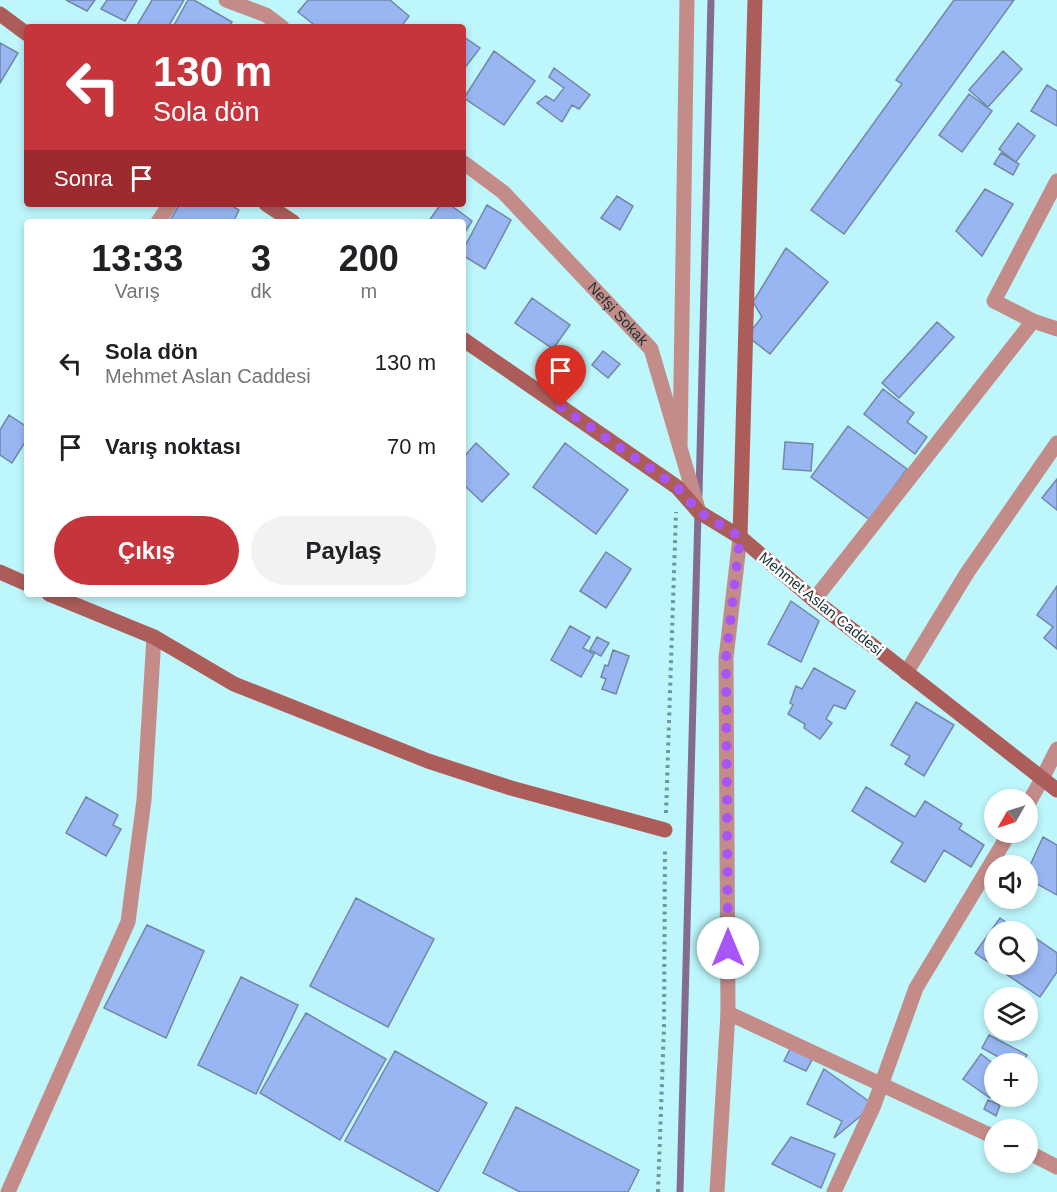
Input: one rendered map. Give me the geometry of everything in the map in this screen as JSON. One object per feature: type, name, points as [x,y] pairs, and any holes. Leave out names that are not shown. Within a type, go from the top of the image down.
[{"type":"street","points":[[225,0],[266,15],[278,24]]},
{"type":"street","points":[[680,446],[687,0]]},
{"type":"street","points":[[717,1192],[728,1013],[726,658],[740,537],[755,0]]},
{"type":"street","points":[[0,14],[24,32]]},
{"type":"street","name":"Nefşi Sokak","points":[[466,164],[503,192],[651,349],[699,512]]},
{"type":"street","points":[[1057,181],[994,301],[1033,321],[1057,329]]},
{"type":"street","points":[[270,207],[288,219]]},
{"type":"street","points":[[814,600],[1033,321]]},
{"type":"street","name":"Mehmet Aslan Caddesi","points":[[466,341],[677,487],[699,512],[740,537],[814,600],[1057,790]]},
{"type":"street","points":[[906,673],[967,573],[1057,443]]},
{"type":"street","points":[[0,572],[24,583]]},
{"type":"street","points":[[56,597],[153,637],[234,684],[428,761],[511,789],[665,830]]},
{"type":"street","points":[[8,1192],[128,922],[144,800],[153,637]]},
{"type":"street","points":[[1036,789],[1057,748]]},
{"type":"street","points":[[834,1192],[882,1083],[916,988],[1003,843]]},
{"type":"street","points":[[728,1013],[984,1132]]},
{"type":"street","points":[[1038,1157],[1057,1167]]},
{"type":"building","points":[[66,0],[95,0],[87,11]]},
{"type":"building","points":[[107,0],[137,0],[125,21],[101,9]]},
{"type":"building","points":[[152,0],[184,0],[170,24],[138,24]]},
{"type":"building","points":[[188,0],[194,0],[232,22],[230,24],[175,24]]},
{"type":"building","points":[[308,0],[390,0],[409,16],[403,24],[313,24],[298,12]]},
{"type":"building","points":[[954,0],[1014,0],[844,234],[811,210],[902,84],[896,80]]},
{"type":"building","points":[[466,38],[480,48],[466,66]]},
{"type":"building","points":[[0,43],[18,53],[0,83]]},
{"type":"building","points":[[494,51],[535,81],[504,125],[466,99],[466,95]]},
{"type":"building","points":[[1003,51],[1022,69],[988,107],[969,90]]},
{"type":"building","points":[[554,68],[590,95],[579,109],[572,105],[562,122],[537,103],[546,96],[554,101],[564,88],[549,77]]},
{"type":"building","points":[[1047,85],[1057,91],[1057,126],[1031,111]]},
{"type":"building","points":[[969,94],[992,111],[962,152],[939,135]]},
{"type":"building","points":[[1018,123],[1035,136],[1016,162],[999,149]]},
{"type":"building","points":[[1001,153],[1019,164],[1013,175],[994,164]]},
{"type":"building","points":[[985,189],[1013,204],[982,256],[956,231]]},
{"type":"building","points":[[617,196],[633,206],[620,230],[601,218]]},
{"type":"building","points":[[487,205],[511,220],[485,269],[466,257],[466,244]]},
{"type":"building","points":[[178,207],[234,207],[239,210],[234,219],[171,219]]},
{"type":"building","points":[[439,207],[453,207],[472,221],[466,231],[466,219],[430,219]]},
{"type":"building","points":[[786,248],[828,282],[770,354],[747,336],[762,317],[753,302]]},
{"type":"building","points":[[532,298],[570,325],[553,349],[515,323]]},
{"type":"building","points":[[937,322],[954,337],[899,398],[882,383]]},
{"type":"building","points":[[603,351],[620,364],[608,378],[592,365]]},
{"type":"building","points":[[883,389],[914,413],[907,422],[927,437],[915,454],[864,414]]},
{"type":"building","points":[[9,415],[24,425],[24,444],[12,463],[0,455],[0,430]]},
{"type":"building","points":[[848,426],[907,469],[870,520],[811,477]]},
{"type":"building","points":[[785,442],[813,444],[811,471],[783,469]]},
{"type":"building","points":[[476,443],[509,474],[482,502],[466,487],[466,455]]},
{"type":"building","points":[[565,443],[628,490],[596,534],[533,487]]},
{"type":"building","points":[[1057,479],[1057,510],[1042,498]]},
{"type":"building","points":[[606,552],[631,569],[606,608],[580,591]]},
{"type":"building","points":[[1057,586],[1057,649],[1044,638],[1053,627],[1037,615]]},
{"type":"building","points":[[791,601],[819,621],[801,662],[768,644]]},
{"type":"building","points":[[570,626],[590,637],[583,648],[594,654],[581,677],[551,660]]},
{"type":"building","points":[[597,637],[609,643],[601,656],[590,650]]},
{"type":"building","points":[[613,650],[629,656],[616,694],[602,689],[606,679],[601,677],[605,665],[608,666]]},
{"type":"building","points":[[814,668],[855,691],[845,709],[834,705],[826,719],[832,723],[820,739],[804,728],[805,724],[788,714],[793,705],[790,703],[796,686],[802,689]]},
{"type":"building","points":[[916,702],[954,725],[924,776],[905,764],[910,756],[891,745]]},
{"type":"building","points":[[866,787],[915,817],[925,801],[962,824],[959,829],[984,845],[971,867],[944,850],[925,882],[891,862],[903,843],[852,811]]},
{"type":"building","points":[[86,797],[118,815],[113,825],[121,829],[106,856],[66,833]]},
{"type":"building","points":[[1043,837],[1057,845],[1057,895],[1038,885],[1038,855],[1035,855]]},
{"type":"building","points":[[356,898],[434,939],[388,1027],[310,986]]},
{"type":"building","points":[[147,925],[204,951],[166,1038],[104,1008]]},
{"type":"building","points":[[984,940],[984,959],[975,953]]},
{"type":"building","points":[[1038,940],[1057,953],[1057,972],[1040,997],[1038,987],[1025,987],[1008,975],[1038,975]]},
{"type":"building","points":[[241,977],[298,1005],[256,1094],[198,1065]]},
{"type":"building","points":[[306,1013],[386,1059],[340,1140],[260,1093]]},
{"type":"building","points":[[986,1041],[1000,1041],[1023,1053],[991,1053],[982,1048]]},
{"type":"building","points":[[791,1047],[813,1058],[806,1071],[784,1061]]},
{"type":"building","points":[[395,1051],[487,1103],[438,1192],[345,1141]]},
{"type":"building","points":[[981,1054],[984,1056],[984,1094],[963,1079]]},
{"type":"building","points":[[824,1069],[874,1105],[834,1138],[842,1121],[807,1104]]},
{"type":"building","points":[[516,1107],[639,1170],[628,1192],[520,1192],[483,1173]]},
{"type":"building","points":[[985,1107],[999,1107],[996,1116],[984,1109]]},
{"type":"building","points":[[791,1137],[835,1154],[821,1188],[772,1164]]},
{"type":"waterway","points":[[699,495],[711,0]]},
{"type":"waterway","points":[[680,1192],[698,512]]},
{"type":"route","points":[[561,407],[677,487],[699,512],[740,537],[726,658],[728,948]]}]
